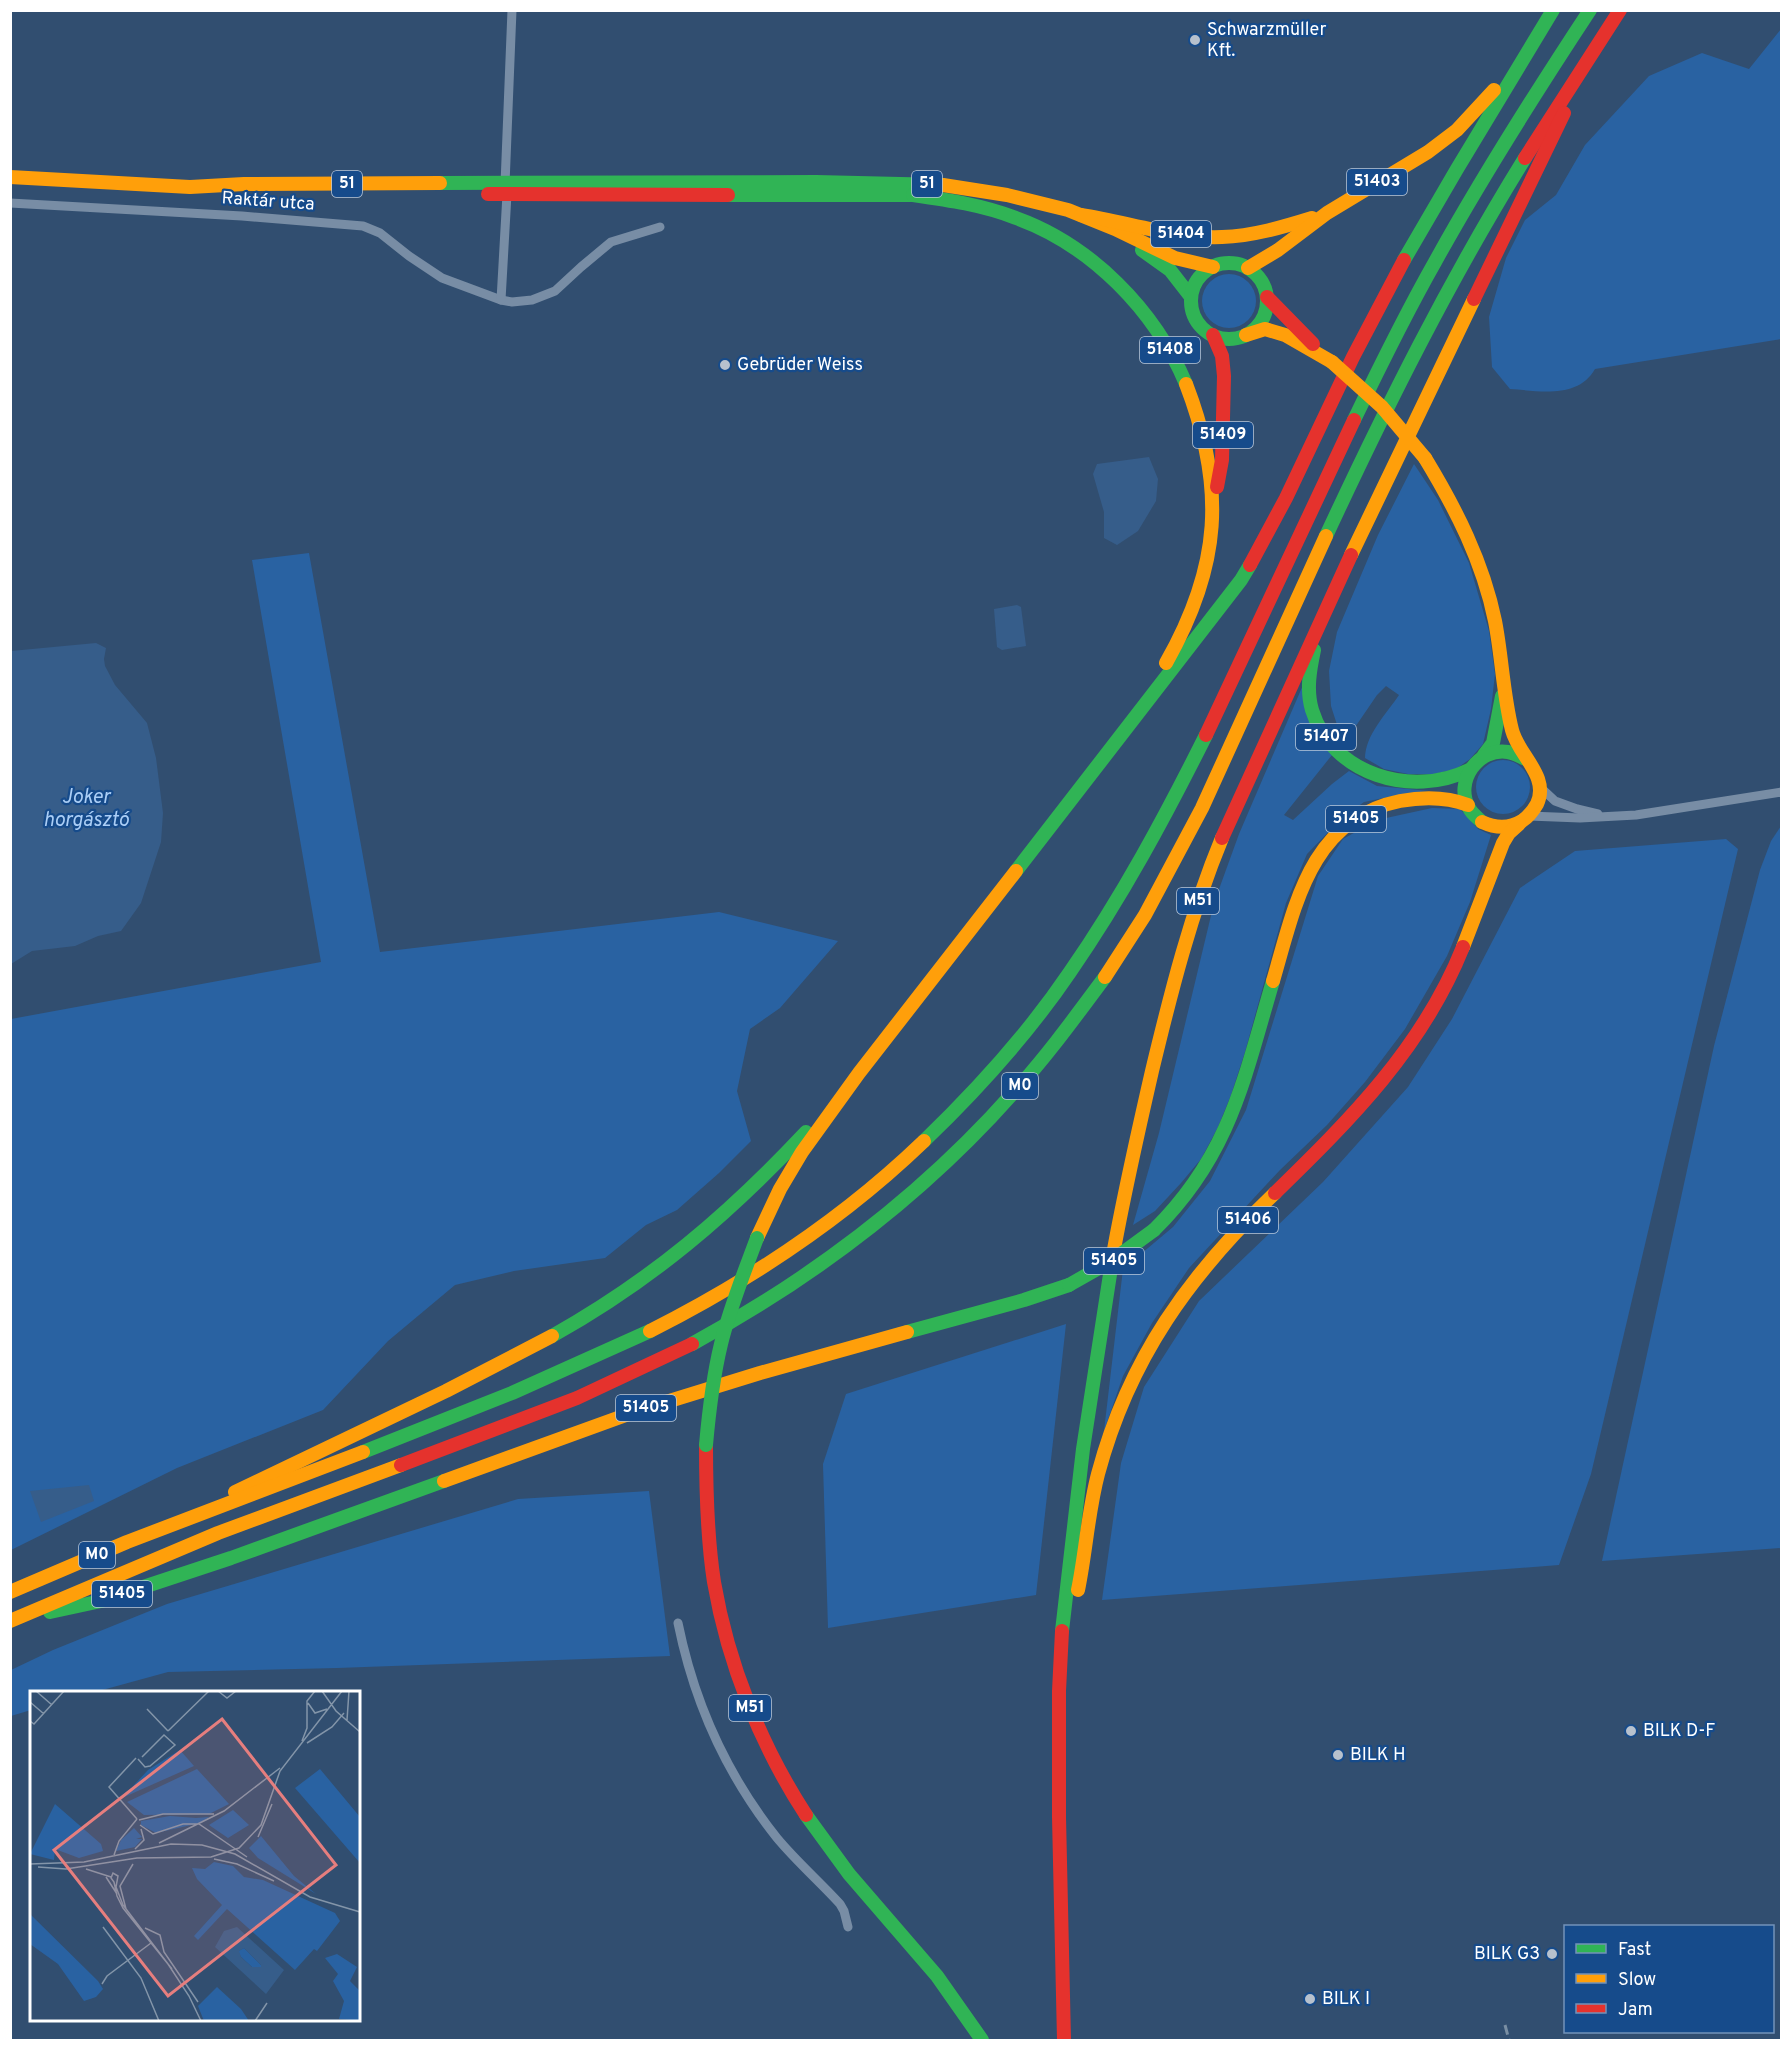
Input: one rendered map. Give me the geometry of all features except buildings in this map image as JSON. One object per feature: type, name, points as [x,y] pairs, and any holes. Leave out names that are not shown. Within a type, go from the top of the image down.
[{"type":"main road","points":[[184,1521],[257,1479],[364,1431],[477,1376],[599,1308],[675,1256],[707,1229],[781,1158],[859,1073],[1216,614],[1264,544],[1353,357],[1391,285],[1521,59],[1553,10]]},
{"type":"main road","name":"M0","points":[[10,1592],[184,1521],[397,1440],[541,1382],[664,1323],[729,1288],[822,1226],[891,1170],[973,1092],[1015,1045],[1068,975],[1137,866],[1210,728],[1332,466],[1432,266],[1532,99],[1590,10]]},
{"type":"main road","name":"M0","points":[[10,1621],[245,1523],[551,1408],[614,1382],[682,1349],[746,1315],[858,1238],[908,1197],[996,1113],[1057,1044],[1142,920],[1179,854],[1218,776],[1333,521],[1402,378],[1475,242],[1575,77],[1620,10]]},
{"type":"main road","name":"51403","points":[[1248,268],[1278,250],[1327,213],[1428,152],[1457,130],[1521,59]]},
{"type":"main road","points":[[1323,613],[1510,223],[1561,122],[1575,77]]},
{"type":"main road","name":"51","points":[[10,177],[190,187],[244,184],[968,196],[1037,210],[1076,222],[1146,252],[1169,269],[1184,284],[1191,297],[1194,316],[1198,324],[1212,335]]},
{"type":"main road","name":"51","points":[[506,189],[702,182],[912,183],[952,187],[1007,195],[1081,215],[1175,258],[1213,267],[1231,263],[1248,268]]},
{"type":"main road","name":"51408","points":[[913,195],[972,204],[1023,220],[1048,232],[1085,255],[1124,288],[1156,328],[1176,360],[1191,392],[1207,447],[1214,513],[1210,553],[1190,618],[1139,712]]},
{"type":"main road","name":"51404","points":[[1081,215],[1105,218],[1149,229],[1220,237],[1259,233],[1327,213]]},
{"type":"main road","points":[[1191,297],[1198,279],[1213,267]]},
{"type":"main road","points":[[1246,335],[1263,319],[1267,308],[1264,285],[1248,268]]},
{"type":"main road","points":[[1267,297],[1332,362]]},
{"type":"main road","points":[[1212,335],[1224,339],[1235,339],[1265,329],[1285,335],[1332,362],[1361,384],[1389,412],[1425,458],[1450,499],[1473,550],[1492,607],[1514,739],[1535,770],[1540,787]]},
{"type":"main road","name":"51409","points":[[1212,335],[1222,356],[1224,385],[1222,460],[1214,513]]},
{"type":"main road","name":"51407","points":[[1323,613],[1310,670],[1311,705],[1332,748],[1358,768],[1380,778],[1413,782],[1439,781],[1469,770]]},
{"type":"main road","name":"M51","points":[[1064,2040],[1059,1895],[1060,1658],[1074,1524],[1112,1252],[1158,1042],[1192,918],[1209,867],[1323,613]]},
{"type":"main road","points":[[1504,688],[1493,743],[1469,770],[1464,793],[1475,817],[1489,825],[1508,827],[1524,820]]},
{"type":"main road","points":[[1484,755],[1504,751],[1526,759]]},
{"type":"main road","name":"51406","points":[[1060,1658],[1080,1581],[1090,1510],[1104,1452],[1126,1392],[1146,1353],[1166,1320],[1217,1252],[1345,1123],[1392,1070],[1414,1038],[1460,953],[1485,884],[1506,837],[1524,820],[1538,802],[1540,787]]},
{"type":"main road","name":"51405","points":[[10,1621],[101,1601],[231,1558],[637,1411],[771,1370],[1024,1300],[1069,1285],[1098,1271],[1127,1252],[1174,1212],[1210,1161],[1226,1131],[1238,1101],[1293,913],[1302,888],[1322,850],[1335,834],[1352,821],[1393,802],[1413,799],[1456,800],[1468,805]]},
{"type":"main road","name":"M51","points":[[859,1073],[802,1152],[780,1189],[757,1238],[734,1301],[722,1343],[706,1445],[706,1506],[714,1583],[731,1657],[773,1758],[790,1791],[838,1860],[930,1967],[982,2040]]},
{"type":"street","points":[[501,300],[512,10]]},
{"type":"street","name":"Raktár utca","points":[[10,203],[242,216],[363,226],[380,233],[442,278],[512,302],[532,300],[555,291],[611,242],[660,226]]},
{"type":"street","points":[[1540,787],[1555,801],[1606,816]]},
{"type":"street","points":[[1524,820],[1647,814],[1782,792]]},
{"type":"street","points":[[678,1623],[693,1685],[728,1766],[778,1838],[804,1869],[840,1904],[848,1928]]},
{"type":"shaded area","points":[[1781,29],[1781,339],[1595,369],[1588,379],[1569,389],[1546,391],[1510,389],[1492,367],[1489,317],[1506,258],[1525,220],[1556,195],[1585,145],[1649,76],[1702,53],[1749,69]]},
{"type":"shaded area","points":[[1229,274],[1239,276],[1248,282],[1254,291],[1256,301],[1254,311],[1248,320],[1239,326],[1229,328],[1219,326],[1210,320],[1204,311],[1202,301],[1204,291],[1210,282],[1219,276]]},
{"type":"shaded area","points":[[1414,464],[1438,500],[1469,563],[1489,631],[1495,674],[1491,709],[1483,744],[1470,759],[1456,769],[1434,774],[1408,774],[1384,769],[1365,758],[1373,733],[1399,695],[1386,686],[1377,695],[1349,736],[1339,731],[1331,706],[1329,671],[1337,632],[1378,535]]},
{"type":"shaded area","points":[[309,553],[380,952],[719,912],[838,941],[780,1008],[750,1029],[737,1091],[751,1141],[677,1210],[646,1225],[605,1258],[514,1271],[455,1285],[388,1341],[323,1410],[177,1468],[11,1550],[11,1019],[321,962],[252,560]]},
{"type":"shaded area","points":[[1306,678],[1332,755],[1284,815],[1293,820],[1349,771],[1377,786],[1429,791],[1364,802],[1341,819],[1307,854],[1286,903],[1245,1052],[1218,1127],[1201,1159],[1181,1183],[1155,1211],[1133,1225],[1159,1133],[1214,903],[1239,834]]},
{"type":"shaded area","points":[[1498,760],[1508,760],[1518,764],[1526,772],[1530,787],[1526,802],[1518,810],[1508,814],[1498,814],[1488,810],[1480,802],[1476,792],[1476,782],[1480,772],[1488,764]]},
{"type":"shaded area","points":[[1432,808],[1460,809],[1478,829],[1491,835],[1470,902],[1447,956],[1405,1029],[1365,1082],[1327,1125],[1280,1170],[1189,1268],[1152,1323],[1123,1376],[1104,1431],[1123,1269],[1173,1227],[1210,1181],[1246,1110],[1318,876],[1343,839],[1377,820]]},
{"type":"shaded area","points":[[1781,826],[1781,1548],[1602,1561],[1714,1046],[1760,870],[1771,841]]},
{"type":"shaded area","points":[[1726,839],[1738,849],[1591,1474],[1559,1565],[1102,1600],[1121,1463],[1144,1387],[1199,1301],[1323,1182],[1408,1087],[1452,1019],[1520,888],[1575,851]]},
{"type":"shaded area","points":[[1066,1324],[1036,1595],[828,1628],[823,1464],[846,1394]]},
{"type":"shaded area","points":[[649,1491],[670,1656],[168,1672],[99,1691],[30,1691],[30,1710],[11,1716],[11,1670],[53,1650],[167,1604],[518,1499]]},
{"type":"water","points":[[1149,457],[1158,479],[1156,501],[1138,531],[1117,545],[1104,538],[1104,512],[1093,474],[1097,464]]},
{"type":"water","points":[[1017,605],[1021,607],[1026,646],[1002,650],[997,647],[994,609]]},
{"type":"water","name":"Joker horgásztó","points":[[96,643],[106,648],[105,666],[115,685],[147,723],[156,758],[163,813],[161,842],[141,903],[121,931],[98,936],[75,946],[32,951],[11,964],[11,651]]},
{"type":"water","points":[[89,1485],[94,1501],[41,1522],[30,1491]]},
{"type":"railway","points":[[1505,2025],[1509,2040]]},
{"type":"traffic: fast","points":[[1404,260],[1553,10]]},
{"type":"traffic: fast","points":[[1354,420],[1403,320],[1453,230],[1510,134],[1590,10]]},
{"type":"traffic: fast","points":[[1326,536],[1420,344],[1525,158]]},
{"type":"traffic: fast","points":[[440,183],[816,182],[943,185]]},
{"type":"traffic: fast","points":[[728,195],[923,195]]},
{"type":"traffic: fast","points":[[913,195],[1004,213],[1044,230],[1070,245],[1118,283],[1138,306],[1157,331],[1186,384]]},
{"type":"traffic: fast","points":[[1142,250],[1170,270],[1191,297]]},
{"type":"traffic: fast","points":[[1229,263],[1243,266],[1256,274],[1264,287],[1267,301],[1264,315],[1256,328],[1243,336],[1229,339],[1215,336],[1202,328],[1194,315],[1191,301],[1194,287],[1202,274],[1215,266],[1229,263]]},
{"type":"traffic: fast","points":[[1016,871],[1241,580],[1250,565]]},
{"type":"traffic: fast","points":[[1314,650],[1309,680],[1312,710],[1322,732],[1337,751],[1355,765],[1377,775],[1423,782],[1447,778],[1469,770]]},
{"type":"traffic: fast","points":[[1484,755],[1493,743],[1502,696]]},
{"type":"traffic: fast","points":[[924,1141],[1002,1060],[1070,972],[1142,856],[1206,735]]},
{"type":"traffic: fast","points":[[1482,822],[1470,810],[1465,798],[1467,778],[1472,768],[1487,755],[1497,752],[1510,753],[1526,759]]},
{"type":"traffic: fast","points":[[692,1344],[781,1291],[864,1232],[904,1200],[979,1130],[1014,1092],[1050,1050],[1105,977]]},
{"type":"traffic: fast","points":[[1154,1230],[1180,1202],[1201,1173],[1217,1144],[1243,1083],[1273,981]]},
{"type":"traffic: fast","points":[[552,1336],[588,1315],[656,1269],[718,1218],[806,1132]]},
{"type":"traffic: fast","points":[[1069,1285],[1113,1260],[1154,1230]]},
{"type":"traffic: fast","points":[[706,1445],[721,1344],[733,1303],[757,1238]]},
{"type":"traffic: fast","points":[[1062,1631],[1083,1449],[1113,1255]]},
{"type":"traffic: fast","points":[[907,1332],[1024,1300],[1069,1285]]},
{"type":"traffic: fast","points":[[363,1452],[512,1393],[650,1331]]},
{"type":"traffic: fast","points":[[50,1612],[101,1601],[231,1558],[444,1481]]},
{"type":"traffic: fast","points":[[806,1815],[849,1874],[937,1976],[982,2040]]},
{"type":"traffic: slow","points":[[1248,268],[1278,250],[1327,213],[1428,152],[1457,130],[1494,90]]},
{"type":"traffic: slow","points":[[10,177],[190,187],[244,184],[440,183]]},
{"type":"traffic: slow","points":[[943,185],[1007,195],[1068,210],[1115,229],[1175,258],[1213,267]]},
{"type":"traffic: slow","points":[[1081,215],[1169,233],[1204,237],[1256,233],[1312,218]]},
{"type":"traffic: slow","points":[[1351,555],[1474,299]]},
{"type":"traffic: slow","points":[[1246,335],[1265,329],[1285,335],[1332,362]]},
{"type":"traffic: slow","points":[[1332,362],[1382,407],[1425,458]]},
{"type":"traffic: slow","points":[[1166,663],[1198,593],[1207,560],[1212,526],[1212,492],[1207,458],[1199,422],[1186,384]]},
{"type":"traffic: slow","points":[[1425,458],[1458,516],[1476,557],[1495,621],[1512,730],[1539,784],[1540,794],[1537,804],[1522,821],[1502,827],[1482,822]]},
{"type":"traffic: slow","points":[[1105,977],[1145,915],[1202,808],[1326,536]]},
{"type":"traffic: slow","points":[[1273,981],[1289,924],[1311,870],[1326,846],[1345,826],[1370,811],[1400,801],[1434,798],[1468,805]]},
{"type":"traffic: slow","points":[[1463,947],[1503,843],[1509,833],[1519,824]]},
{"type":"traffic: slow","points":[[1113,1255],[1136,1140],[1182,953],[1222,838]]},
{"type":"traffic: slow","points":[[757,1238],[780,1189],[802,1152],[859,1073],[1016,871]]},
{"type":"traffic: slow","points":[[650,1331],[723,1291],[794,1246],[861,1196],[924,1141]]},
{"type":"traffic: slow","points":[[1078,1590],[1098,1474],[1111,1432],[1145,1355],[1166,1320],[1190,1287],[1244,1224],[1275,1193]]},
{"type":"traffic: slow","points":[[444,1481],[637,1411],[760,1373],[907,1332]]},
{"type":"traffic: slow","points":[[235,1492],[446,1391],[552,1336]]},
{"type":"traffic: slow","points":[[10,1592],[127,1542],[363,1452]]},
{"type":"traffic: slow","points":[[10,1621],[218,1533],[401,1465]]},
{"type":"traffic: jam","points":[[1525,158],[1620,10]]},
{"type":"traffic: jam","points":[[1474,299],[1564,113]]},
{"type":"traffic: jam","points":[[488,194],[728,195]]},
{"type":"traffic: jam","points":[[1250,565],[1286,498],[1353,357],[1404,260]]},
{"type":"traffic: jam","points":[[1267,297],[1313,344]]},
{"type":"traffic: jam","points":[[1213,335],[1222,356],[1224,376],[1222,460],[1217,487]]},
{"type":"traffic: jam","points":[[1206,735],[1354,420]]},
{"type":"traffic: jam","points":[[1222,838],[1351,555]]},
{"type":"traffic: jam","points":[[1275,1193],[1357,1109],[1406,1049],[1447,983],[1463,947]]},
{"type":"traffic: jam","points":[[401,1465],[577,1398],[692,1344]]},
{"type":"traffic: jam","points":[[706,1445],[707,1514],[712,1565],[720,1613],[728,1643],[737,1674],[761,1733],[806,1815]]},
{"type":"traffic: jam","points":[[1062,1631],[1059,1691],[1059,1817],[1064,2040]]},
{"type":"place","name":"Schwarzmüller Kft.","points":[[1195,40]]},
{"type":"place","name":"Gebrüder Weiss","points":[[725,365]]},
{"type":"place","name":"BILK D-F","points":[[1631,1731]]},
{"type":"place","name":"BILK H","points":[[1338,1755]]},
{"type":"place","name":"BILK G3","points":[[1552,1954]]},
{"type":"place","name":"BILK I","points":[[1310,1999]]}]
